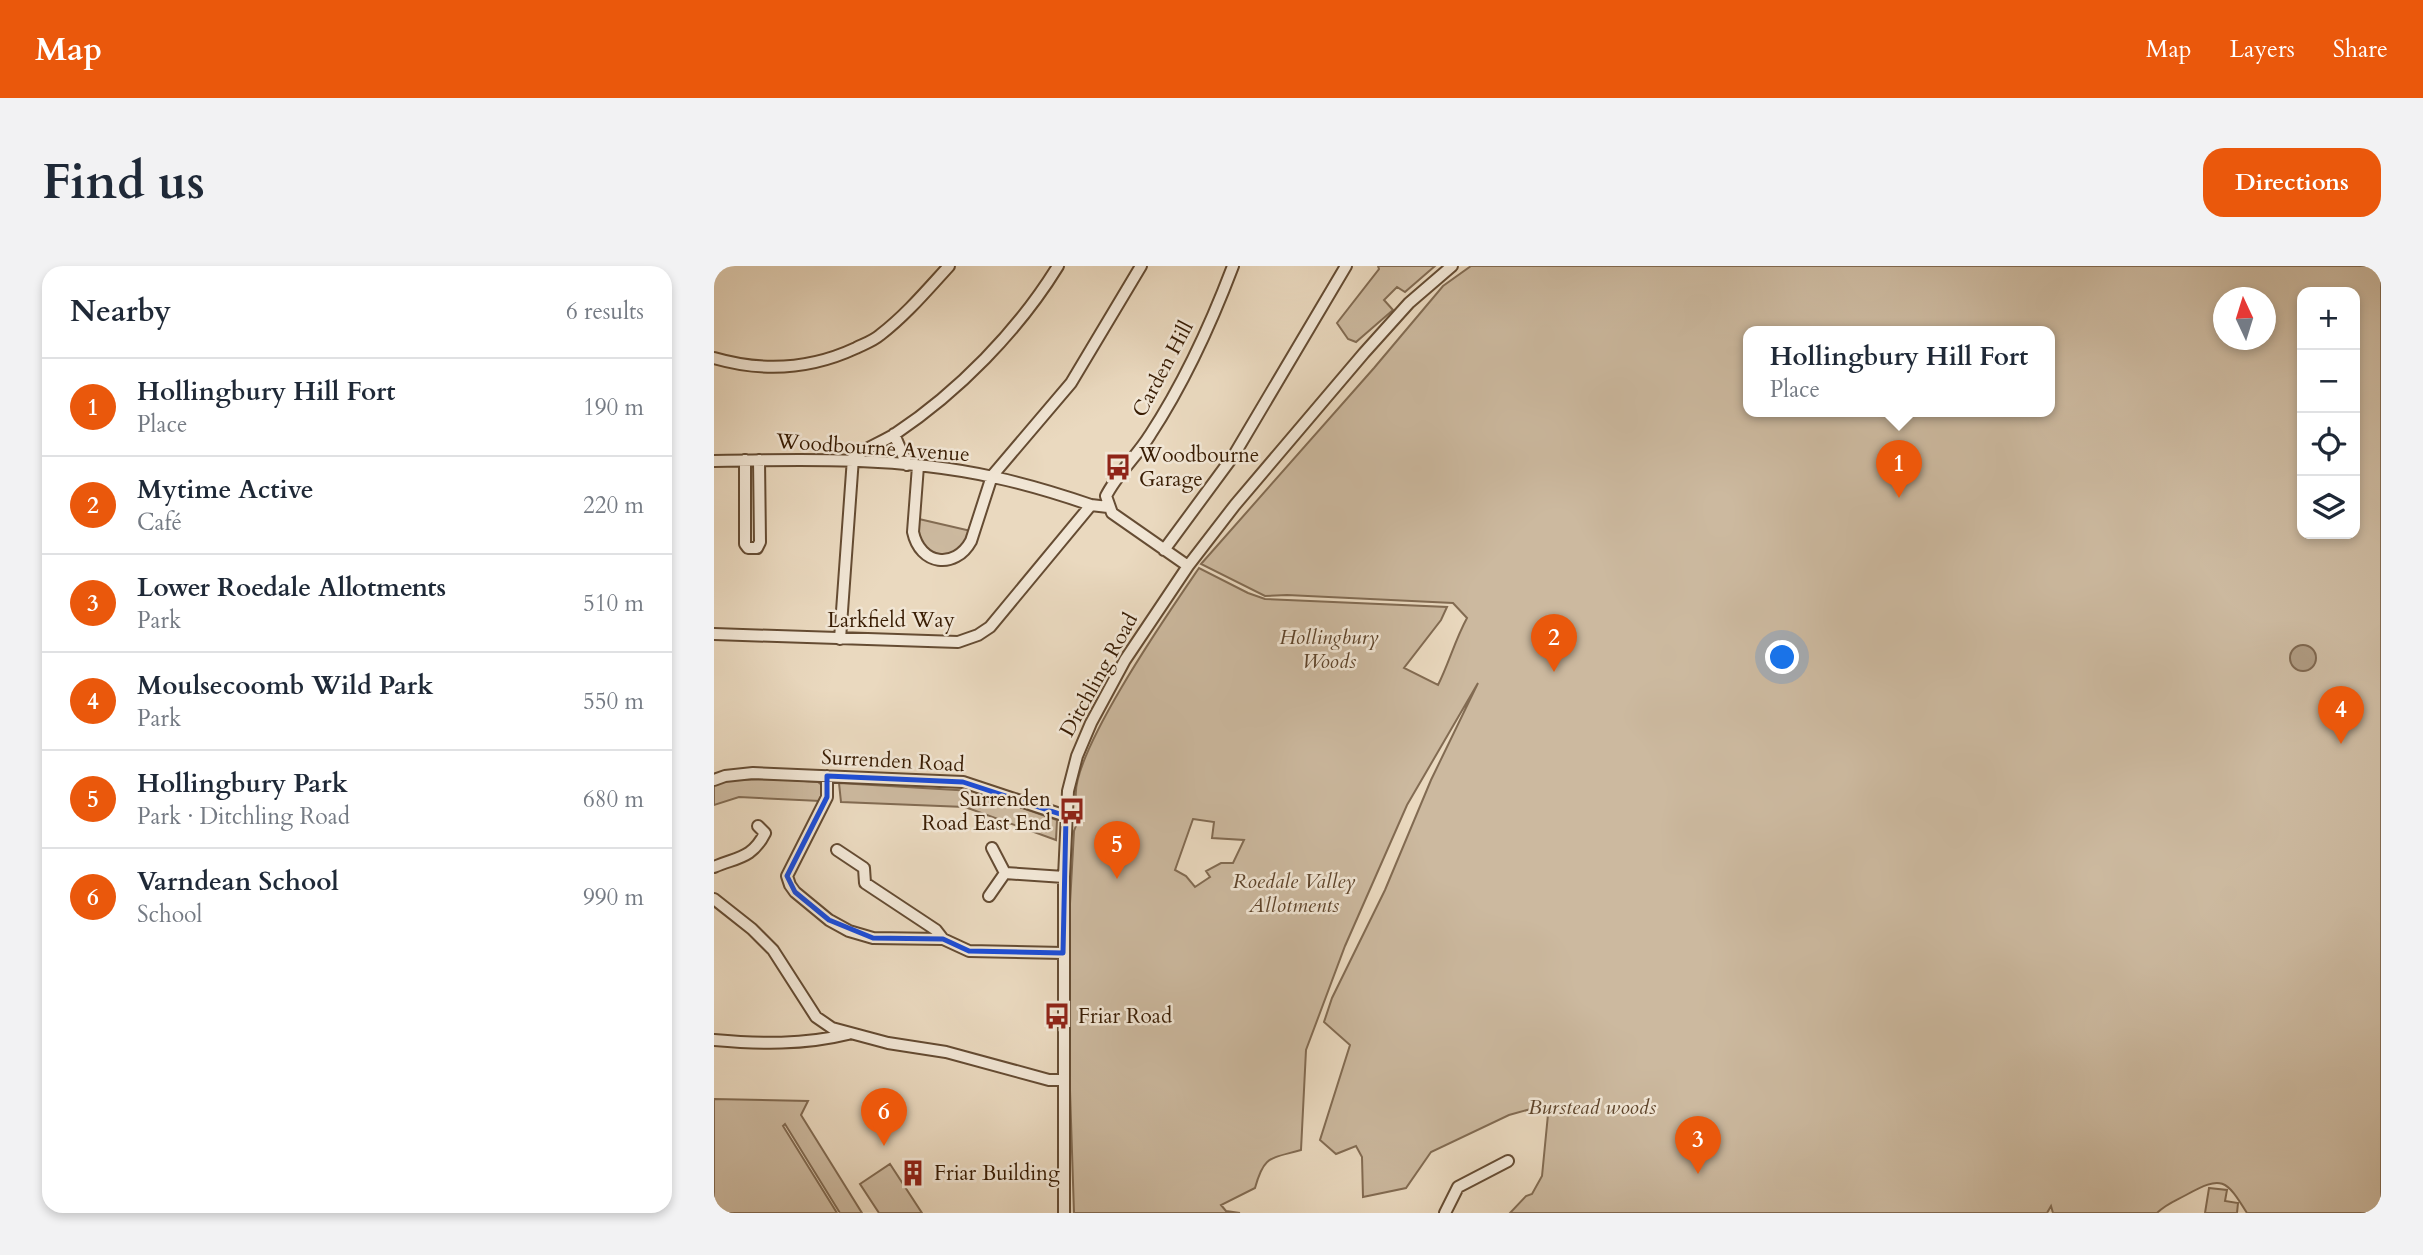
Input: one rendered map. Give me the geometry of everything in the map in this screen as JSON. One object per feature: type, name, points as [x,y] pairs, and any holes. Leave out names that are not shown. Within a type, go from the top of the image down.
[{"type":"street","points":[[714,358],[753,366],[783,367],[811,365],[839,356],[878,337],[914,305],[949,266]]},
{"type":"street","points":[[840,639],[852,462],[856,455],[894,434],[969,376],[1038,296],[1058,266]]},
{"type":"street","points":[[894,434],[912,466],[915,542],[922,553],[939,560],[949,560],[966,550],[992,476],[1071,383],[1140,266]]},
{"type":"street","name":"Carden Hill","points":[[1108,507],[1108,492],[1150,435],[1176,390],[1233,266]]},
{"type":"street","points":[[1164,550],[1234,455],[1346,266]]},
{"type":"street","name":"Ditchling Road","points":[[1064,1213],[1064,877],[1068,791],[1077,755],[1125,660],[1188,566],[1235,505],[1373,343],[1409,303],[1452,266]]},
{"type":"street","points":[[745,460],[745,544],[748,548],[757,548],[760,542],[759,460]]},
{"type":"street","name":"Woodbourne Avenue","points":[[714,461],[852,462],[912,466],[992,476],[1091,505],[1108,507]]},
{"type":"street","name":"Larkfield Way","points":[[714,634],[958,642],[978,635],[990,627],[1091,505]]},
{"type":"street","points":[[1108,507],[1112,513],[1188,566]]},
{"type":"street","name":"Surrenden Road","points":[[714,780],[753,773],[963,782],[1066,816]]},
{"type":"street","points":[[827,776],[827,797],[787,876],[790,885],[829,920],[849,931],[873,938],[943,939],[969,951],[1063,953]]},
{"type":"street","points":[[714,867],[746,856],[755,849],[765,830]]},
{"type":"street","points":[[992,848],[1005,873]]},
{"type":"street","points":[[837,850],[864,868],[865,883],[936,930],[943,939]]},
{"type":"street","points":[[1005,873],[1064,877]]},
{"type":"street","points":[[989,896],[1005,873]]},
{"type":"street","points":[[716,905],[752,929],[773,950],[816,1017],[832,1028],[888,1043],[946,1052],[1049,1080],[1063,1080]]},
{"type":"street","points":[[813,1041],[818,1030],[816,1017]]},
{"type":"street","points":[[714,1040],[813,1041],[848,1034]]},
{"type":"street","points":[[1445,1213],[1458,1187],[1508,1161]]},
{"type":"highlighted area","points":[[827,776],[963,782],[1066,816],[1063,953],[969,951],[943,939],[873,938],[829,920],[795,892],[787,876],[827,797]]},
{"type":"green space","points":[[1378,266],[1435,266],[1405,292],[1397,287],[1384,300],[1393,310],[1356,342],[1348,339],[1337,323],[1379,269]]},
{"type":"green space","points":[[1471,266],[2381,266],[2381,1202],[2370,1213],[2247,1213],[2228,1187],[2216,1183],[2198,1189],[2157,1213],[2053,1213],[2051,1206],[2047,1213],[1510,1213],[1526,1196],[1532,1194],[1542,1176],[1549,1104],[1509,1115],[1431,1152],[1406,1188],[1363,1197],[1362,1157],[1356,1146],[1336,1154],[1320,1140],[1350,1045],[1324,1022],[1332,998],[1385,890],[1431,780],[1478,683],[1407,805],[1345,946],[1306,1050],[1301,1150],[1270,1160],[1262,1169],[1255,1188],[1221,1205],[1226,1211],[1240,1213],[1074,1213],[1068,1029],[1069,922],[1074,831],[1081,813],[1076,798],[1078,777],[1105,717],[1167,615],[1199,568],[1265,599],[1447,607],[1441,620],[1404,668],[1438,685],[1467,618],[1453,603],[1265,596],[1201,564],[1443,286]],"holes":[[[1193,819],[1214,822],[1212,838],[1244,840],[1233,863],[1221,863],[1206,871],[1210,877],[1195,887],[1186,876],[1175,870]]]},
{"type":"green space","points":[[919,519],[971,531],[969,540],[948,557],[929,553],[917,535]]},
{"type":"green space","points":[[727,780],[818,782],[823,786],[824,794],[820,801],[739,797],[714,805],[714,785]]},
{"type":"green space","points":[[839,783],[973,791],[1057,820],[1056,840],[965,807],[841,802]]},
{"type":"green space","points":[[714,1099],[808,1101],[801,1115],[862,1213],[840,1213],[785,1124],[783,1126],[837,1213],[714,1213]]},
{"type":"green space","points":[[890,1164],[922,1213],[879,1213],[860,1184]]},
{"type":"green space","points":[[2209,1188],[2227,1190],[2225,1201],[2238,1203],[2237,1213],[2205,1213]]},
{"type":"shaded area","points":[[2303,645],[2312,649],[2316,658],[2312,667],[2303,671],[2294,667],[2290,658],[2294,649]]},
{"type":"place","name":"Woodbourne Garage","points":[[1118,467]]},
{"type":"place","name":"Hollingbury Hill Fort","points":[[1899,498]]},
{"type":"place","name":"Mytime Active","points":[[1554,672]]},
{"type":"place","name":"Moulsecoomb Wild Park","points":[[2341,744]]},
{"type":"place","name":"Surrenden Road East End","points":[[1072,811]]},
{"type":"place","name":"Hollingbury Park","points":[[1117,879]]},
{"type":"place","name":"Friar Road","points":[[1057,1016]]},
{"type":"place","name":"Varndean School","points":[[884,1146]]},
{"type":"place","name":"Friar Building","points":[[913,1173]]},
{"type":"place","name":"Lower Roedale Allotments","points":[[1698,1174]]},
{"type":"park label","name":"Hollingbury Woods","points":[[1329,649]]},
{"type":"park label","name":"Roedale Valley Allotments","points":[[1294,893]]},
{"type":"park label","name":"Burstead woods","points":[[1592,1107]]}]
